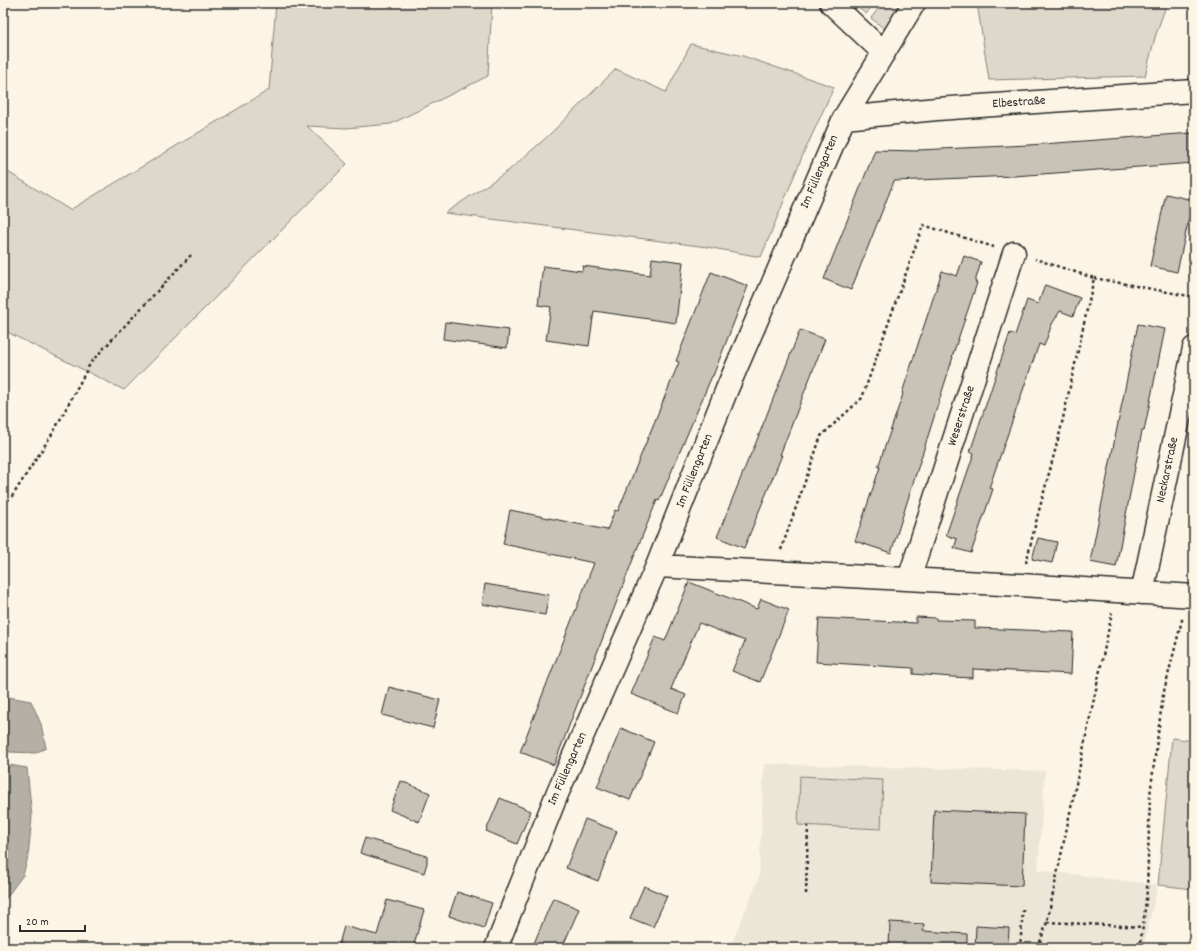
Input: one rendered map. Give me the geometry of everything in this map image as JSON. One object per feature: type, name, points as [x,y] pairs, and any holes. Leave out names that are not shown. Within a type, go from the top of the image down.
[{"type":"street","points":[[831,3],[884,53]]},
{"type":"street","name":"Im Füllengarten","points":[[496,948],[557,794],[657,566],[727,389],[844,118],[914,3]]},
{"type":"street","name":"Elbestraße","points":[[844,118],[937,109],[1194,91]]},
{"type":"street","name":"Weserstraße","points":[[909,579],[1014,253]]},
{"type":"street","name":"Neckarstraße","points":[[1142,593],[1194,348]]},
{"type":"street","points":[[657,566],[1021,585],[1194,596]]},
{"type":"path","points":[[3,505],[13,495],[54,431],[91,362],[191,255]]},
{"type":"path","points":[[1094,278],[1194,297]]},
{"type":"path","points":[[1021,585],[1036,518]]},
{"type":"path","points":[[1139,948],[1147,890],[1150,795],[1163,695],[1179,631]]},
{"type":"path","points":[[1038,948],[1047,922],[1109,632]]},
{"type":"path","points":[[806,894],[808,826]]},
{"type":"path","points":[[1020,948],[1022,910]]},
{"type":"path","points":[[1047,922],[1143,927]]},
{"type":"shaded area","points":[[276,3],[492,3],[488,76],[391,124],[346,128],[307,126],[347,164],[124,390],[3,330],[3,169],[70,210],[269,90]]},
{"type":"shaded area","points":[[852,3],[904,3],[887,31],[871,18],[878,9],[873,5],[866,14]]},
{"type":"shaded area","points":[[977,3],[1167,3],[1156,34],[1145,76],[989,80]]},
{"type":"shaded area","points":[[691,44],[743,56],[834,87],[802,157],[761,257],[707,247],[445,213],[508,171],[547,137],[616,69],[666,92]]},
{"type":"shaded area","points":[[3,696],[31,701],[41,724],[46,748],[35,753],[10,752],[3,749]]},
{"type":"shaded area","points":[[1172,738],[1194,741],[1194,889],[1158,885]]},
{"type":"shaded area","points":[[3,764],[27,768],[32,817],[28,857],[23,875],[3,902]]},
{"type":"shaded area","points":[[764,764],[1045,771],[1038,870],[1158,885],[1143,948],[730,947],[759,878]]},
{"type":"shaded area","points":[[800,776],[883,780],[881,829],[798,825]]},
{"type":"building","points":[[1192,133],[1194,163],[1014,176],[894,181],[851,290],[824,279],[875,150],[918,151],[1029,145]]},
{"type":"building","points":[[1166,194],[1193,200],[1177,272],[1150,266]]},
{"type":"building","points":[[964,256],[981,262],[975,282],[977,283],[952,357],[891,553],[855,541],[942,271],[957,276]]},
{"type":"building","points":[[652,258],[683,262],[676,323],[594,311],[589,346],[546,340],[551,307],[538,305],[543,266],[582,271],[583,266],[650,275]]},
{"type":"building","points":[[711,272],[748,286],[713,376],[659,501],[657,500],[635,554],[554,765],[520,752],[594,563],[503,544],[510,510],[607,530],[615,510],[618,511],[679,362],[676,361]]},
{"type":"building","points":[[1045,285],[1080,298],[1073,316],[1060,311],[1052,324],[1044,346],[1039,344],[989,488],[993,489],[971,553],[954,548],[957,539],[946,535],[974,453],[970,452],[1010,333],[1015,335],[1027,300],[1038,304]]},
{"type":"building","points":[[445,322],[509,330],[507,348],[443,339]]},
{"type":"building","points":[[1138,324],[1165,329],[1144,431],[1142,431],[1116,567],[1090,562]]},
{"type":"building","points":[[800,330],[825,339],[780,455],[782,455],[744,548],[717,537]]},
{"type":"building","points":[[1038,538],[1057,542],[1052,563],[1032,559]]},
{"type":"building","points":[[689,582],[757,609],[761,599],[789,610],[760,682],[732,671],[745,641],[699,623],[671,689],[686,695],[678,713],[631,694],[655,637],[665,641]]},
{"type":"building","points":[[485,584],[549,595],[545,615],[482,604]]},
{"type":"building","points":[[916,617],[936,618],[936,620],[975,621],[975,628],[1073,632],[1071,674],[973,669],[973,678],[913,674],[913,668],[816,662],[819,618],[916,623]]},
{"type":"building","points":[[389,687],[440,700],[433,728],[382,715]]},
{"type":"building","points":[[621,728],[654,742],[630,800],[597,787]]},
{"type":"building","points":[[401,781],[430,793],[419,822],[390,810]]},
{"type":"building","points":[[500,798],[531,811],[517,844],[486,831]]},
{"type":"building","points":[[934,810],[1025,814],[1022,886],[931,882]]},
{"type":"building","points":[[585,819],[617,831],[598,881],[566,868]]},
{"type":"building","points":[[365,838],[427,856],[427,863],[424,873],[360,853]]},
{"type":"building","points":[[644,886],[667,896],[653,927],[630,918]]},
{"type":"building","points":[[457,892],[492,903],[484,928],[449,916]]},
{"type":"building","points":[[553,898],[579,909],[562,948],[532,948]]},
{"type":"building","points":[[387,900],[424,910],[413,948],[338,948],[344,926],[377,935]]},
{"type":"building","points":[[890,922],[924,924],[923,931],[967,934],[967,948],[889,948]]},
{"type":"building","points":[[976,926],[1009,928],[1008,948],[975,948]]}]
